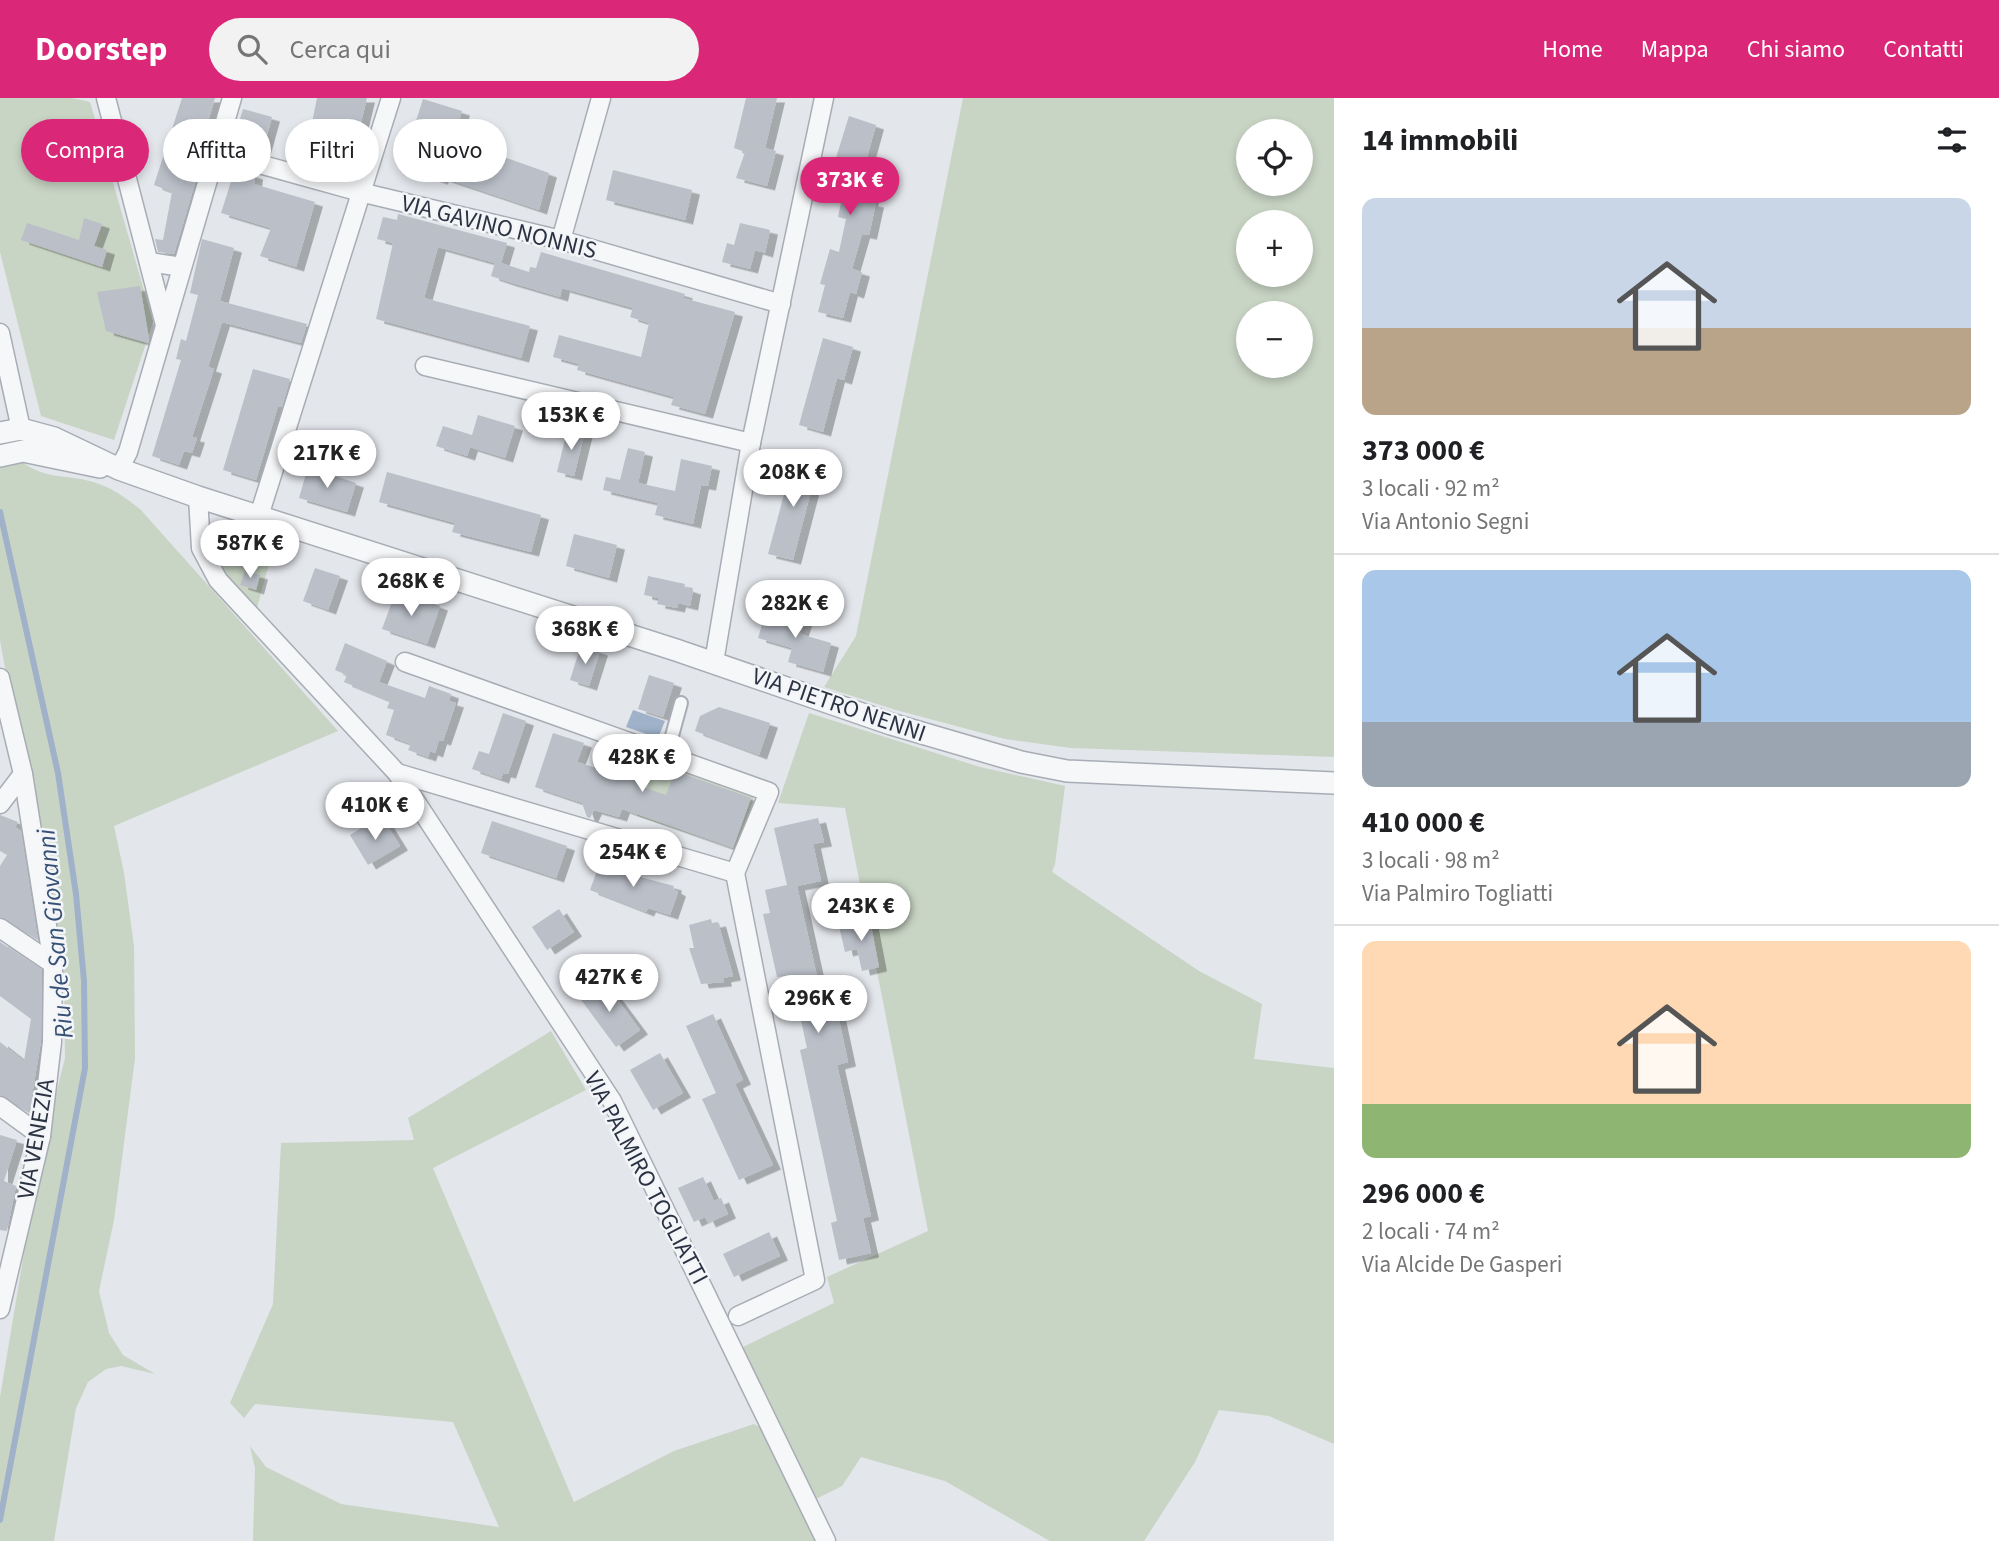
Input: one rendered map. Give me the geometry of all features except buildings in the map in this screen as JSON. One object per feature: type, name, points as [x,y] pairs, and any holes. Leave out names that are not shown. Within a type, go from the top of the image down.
[{"type":"street","points":[[106,98],[165,326]]},
{"type":"street","points":[[226,119],[232,98]]},
{"type":"street","points":[[260,516],[364,193],[391,98]]},
{"type":"street","points":[[561,240],[601,98]]},
{"type":"street","points":[[714,662],[751,443],[824,98]]},
{"type":"street","name":"VIA GAVINO NONNIS","points":[[271,167],[364,193],[561,240],[781,304]]},
{"type":"street","points":[[119,469],[126,458],[207,182]]},
{"type":"street","points":[[149,262],[182,267]]},
{"type":"street","points":[[0,333],[13,395],[9,427]]},
{"type":"street","points":[[425,366],[751,443]]},
{"type":"street","name":"VIA PIETRO NENNI","points":[[9,427],[84,450],[119,469]]},
{"type":"street","name":"VIA PIETRO NENNI","points":[[0,456],[23,451],[119,469],[198,497],[714,662],[891,724],[1021,762],[1067,771],[1334,783]]},
{"type":"street","name":"VIA PALMIRO TOGLIATTI","points":[[198,497],[201,548],[218,580],[397,773],[611,1101],[826,1541]]},
{"type":"street","points":[[405,662],[768,792],[735,873],[815,1280],[738,1316]]},
{"type":"street","name":"VIA VENEZIA","points":[[0,678],[23,774],[53,964],[52,1042],[41,1136],[0,1309]]},
{"type":"street","points":[[667,754],[681,703]]},
{"type":"street","points":[[397,773],[735,873]]},
{"type":"street","points":[[0,804],[23,774]]},
{"type":"street","points":[[0,928],[53,964]]},
{"type":"street","points":[[0,1106],[41,1136]]},
{"type":"green space","points":[[0,98],[72,98],[90,102],[95,119],[21,119],[21,182],[113,182],[153,322],[114,440],[41,416],[0,252]]},
{"type":"green space","points":[[963,98],[1334,98],[1334,757],[1071,748],[1005,739],[896,710],[824,687],[856,636]]},
{"type":"green space","points":[[20,461],[48,474],[100,484],[140,509],[338,731],[114,826],[124,873],[134,946],[135,1058],[114,1220],[99,1291],[109,1333],[123,1355],[155,1374],[121,1366],[106,1369],[88,1382],[76,1408],[54,1541],[0,1541],[0,1397],[39,1163],[65,1058],[64,993],[0,640],[0,466]]},
{"type":"green space","points":[[247,537],[276,538],[257,608],[226,580],[219,567],[225,551]]},
{"type":"green space","points":[[809,713],[980,767],[1065,786],[1052,872],[1199,971],[1262,1004],[1254,1059],[1334,1068],[1334,1444],[1269,1416],[1219,1410],[1195,1462],[1144,1541],[1050,1541],[945,1481],[861,1457],[842,1486],[814,1500],[743,1347],[834,1303],[827,1277],[928,1231],[845,808],[778,803]]},
{"type":"green space","points":[[656,760],[755,795],[736,849],[637,816]]},
{"type":"green space","points":[[551,1031],[586,1090],[433,1168],[574,1502],[674,1451],[754,1424],[765,1430],[818,1541],[253,1541],[255,1468],[250,1446],[266,1467],[341,1504],[499,1527],[453,1422],[255,1404],[244,1418],[230,1403],[273,1304],[281,1143],[414,1140],[408,1118]]},
{"type":"water","points":[[633,710],[665,721],[658,738],[626,727]]},
{"type":"waterway","name":"Riu de San Giovanni","points":[[0,512],[58,773],[76,894],[84,981],[85,1068],[0,1520]]}]
